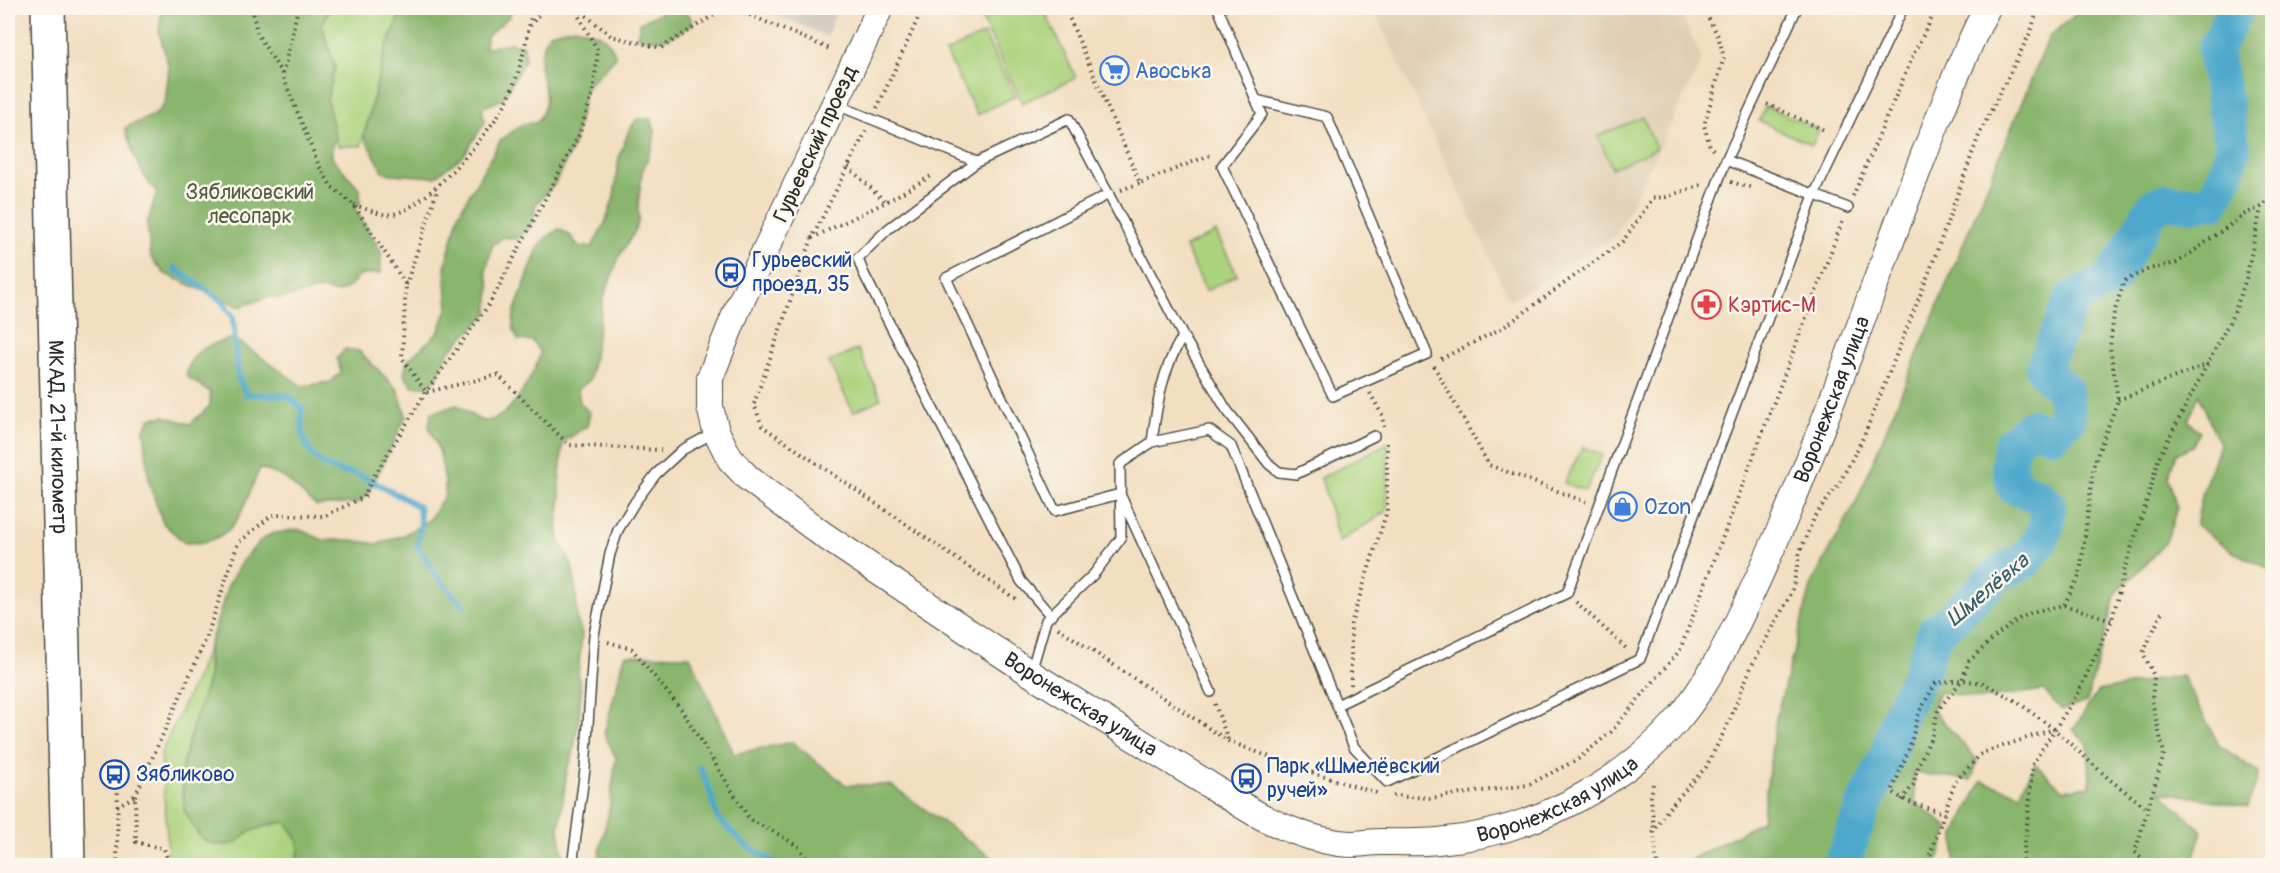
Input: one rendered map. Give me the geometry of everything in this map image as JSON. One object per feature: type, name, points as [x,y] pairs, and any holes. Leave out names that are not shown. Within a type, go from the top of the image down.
[{"type":"highway","name":"МКАД, 21-й километр","points":[[48,8],[68,866]]},
{"type":"street","name":"Гурьевский проезд","points":[[748,478],[730,459],[716,431],[710,407],[710,378],[737,310],[880,8]]},
{"type":"street","name":"Воронежская улица","points":[[748,478],[822,534],[1030,674],[1261,817],[1315,837],[1349,844],[1402,844],[1462,839],[1502,830],[1542,817],[1619,773],[1674,723],[1696,696],[1714,665],[1763,567],[1809,463],[1896,225],[1967,47],[1988,8]]},
{"type":"lane","points":[[1218,8],[1256,100],[1262,114],[1222,166],[1333,396],[1427,354],[1327,117],[1256,100]]},
{"type":"lane","points":[[1337,705],[1567,593],[1726,160],[1797,8]]},
{"type":"lane","points":[[1030,674],[1046,620],[1094,574],[1121,538],[1119,464],[1152,441],[1209,429],[1231,446],[1354,747],[1387,782],[1640,659],[1814,195],[1902,8]]},
{"type":"lane","points":[[835,104],[977,162]]},
{"type":"lane","points":[[1051,616],[1021,581],[863,272],[858,258],[888,229],[977,162],[1069,119],[1183,336],[1226,408],[1269,464],[1279,472],[1296,474],[1374,436]]},
{"type":"lane","points":[[1726,160],[1848,208]]},
{"type":"lane","points":[[1109,194],[946,278],[1055,511],[1120,494]]},
{"type":"lane","points":[[1152,441],[1159,390],[1172,354],[1183,336]]},
{"type":"lane","points":[[572,866],[585,769],[594,635],[610,554],[618,530],[656,474],[682,450],[716,431]]},
{"type":"lane","points":[[1120,494],[1211,692]]},
{"type":"path","points":[[252,8],[257,33],[282,74],[319,166],[332,187],[354,205],[406,285]]},
{"type":"path","points":[[282,74],[298,8]]},
{"type":"path","points":[[354,205],[390,215],[407,211],[438,187],[503,107],[516,78],[533,8]]},
{"type":"path","points":[[528,29],[543,9],[548,8]]},
{"type":"path","points":[[575,8],[611,36],[660,48],[725,8]]},
{"type":"path","points":[[170,866],[164,849],[136,842],[135,796],[206,639],[238,543],[272,515],[325,516],[364,497],[371,481],[426,392],[490,303],[579,135],[593,93],[598,51],[575,8]]},
{"type":"path","points":[[733,8],[830,49]]},
{"type":"path","points":[[1065,8],[1140,183],[1239,144]]},
{"type":"path","points":[[1703,8],[1718,36],[1724,57],[1704,125],[1710,147],[1726,160]]},
{"type":"path","points":[[1653,833],[1668,809],[1706,767],[1727,726],[1751,667],[1792,592],[1800,551],[1815,516],[1839,484],[1864,436],[1930,270],[1979,135],[2031,31],[2038,8]]},
{"type":"path","points":[[1755,98],[1824,130]]},
{"type":"path","points":[[812,238],[886,202],[964,157]]},
{"type":"path","points":[[848,167],[886,202]]},
{"type":"path","points":[[426,392],[402,358],[406,285],[438,187]]},
{"type":"path","points":[[1598,507],[1489,465],[1432,363],[1504,327],[1623,240],[1653,198],[1666,197]]},
{"type":"path","points":[[2064,605],[2080,574],[2094,464],[2118,400],[2110,347],[2114,313],[2124,281],[2150,270],[2177,263],[2245,214],[2261,207],[2272,198]]},
{"type":"path","points":[[2022,866],[2032,765],[2075,698],[2112,620],[2125,567],[2144,510],[2158,457],[2235,311],[2246,279],[2261,207]]},
{"type":"path","points":[[2118,400],[2209,364]]},
{"type":"path","points":[[426,392],[498,375],[569,446],[682,450]]},
{"type":"path","points":[[1352,698],[1351,624],[1387,511],[1388,443],[1382,415],[1365,382]]},
{"type":"path","points":[[1567,593],[1640,659]]},
{"type":"path","points":[[1904,800],[1913,785],[1919,763],[1932,736],[1938,710],[1962,680],[1969,661],[1996,636],[2032,612],[2064,605],[2112,620]]},
{"type":"path","points":[[2149,866],[2135,852],[2164,754],[2152,701],[2154,676],[2143,653],[2162,612]]},
{"type":"path","points":[[606,641],[632,649],[681,709],[750,820],[800,848],[811,866]]},
{"type":"path","points":[[1946,814],[1904,800],[1892,791],[1911,743],[1919,712],[1936,683],[1962,680],[1983,682],[2016,701],[2054,729],[2109,779],[2148,809]]},
{"type":"path","points":[[1211,692],[1228,741]]},
{"type":"path","points":[[1926,866],[1956,782],[1982,753],[2054,729]]},
{"type":"path","points":[[1312,773],[1354,747]]},
{"type":"path","points":[[117,866],[118,760]]},
{"type":"path","points":[[1653,784],[1651,797],[1657,866]]},
{"type":"path","points":[[117,806],[135,796]]},
{"type":"shaded area","points":[[760,8],[838,8],[827,36]]},
{"type":"shaded area","points":[[1373,8],[1679,8],[1702,60],[1616,236],[1510,301]]},
{"type":"green space","name":"Зябликовский лесопарк","points":[[158,8],[330,8],[322,25],[335,67],[327,101],[336,139],[332,145],[332,158],[360,189],[360,203],[355,209],[381,251],[381,273],[359,275],[350,287],[337,293],[323,289],[283,298],[268,297],[240,307],[165,274],[151,258],[147,224],[157,192],[133,154],[125,128],[156,114],[165,103],[169,68],[159,32],[162,11]]},
{"type":"green space","points":[[330,8],[403,8],[385,51],[361,146],[338,146],[327,101],[335,67],[321,25]]},
{"type":"green space","points":[[403,8],[512,8],[510,16],[487,36],[484,48],[511,43],[524,46],[525,60],[503,99],[482,108],[485,122],[464,155],[435,177],[390,174],[383,171],[364,137],[385,51]]},
{"type":"green space","points":[[669,8],[685,11],[693,24],[666,38],[653,40],[637,37],[640,23]]},
{"type":"green space","points":[[977,8],[1043,8],[1076,78],[1022,103]]},
{"type":"green space","points":[[2083,8],[2272,8],[2272,570],[2233,552],[2196,525],[2203,491],[2219,444],[2199,395],[2188,421],[2200,432],[2192,446],[2176,454],[2168,477],[2177,508],[2166,542],[2116,592],[2087,702],[2062,710],[2043,690],[1982,699],[1939,692],[1932,709],[1978,761],[1971,780],[1914,773],[1915,802],[1949,828],[1936,865],[1681,865],[1762,821],[1776,718],[1812,583],[1857,500],[2049,37]]},
{"type":"green space","points":[[575,27],[601,36],[609,43],[616,57],[586,87],[573,147],[554,185],[535,205],[531,225],[516,239],[503,237],[492,246],[486,272],[490,286],[488,313],[448,352],[437,378],[426,386],[412,386],[404,375],[407,361],[438,333],[448,307],[445,267],[459,213],[500,141],[523,124],[536,123],[542,114],[546,99],[540,57],[549,33]]},
{"type":"green space","points":[[984,34],[1015,96],[977,115],[946,52]]},
{"type":"green space","points":[[1766,106],[1819,130],[1812,145],[1759,121]]},
{"type":"green space","points":[[1643,117],[1656,149],[1612,168],[1598,136]]},
{"type":"green space","points":[[637,119],[651,119],[655,131],[653,145],[642,172],[638,207],[639,220],[619,257],[603,299],[590,380],[578,389],[580,403],[590,413],[587,426],[563,442],[559,484],[561,498],[557,525],[559,540],[572,565],[577,620],[582,633],[578,675],[581,689],[579,718],[573,755],[567,770],[559,830],[563,854],[561,865],[294,865],[299,853],[298,842],[293,831],[284,822],[247,833],[236,843],[222,845],[209,843],[198,834],[184,810],[182,767],[207,684],[210,670],[208,651],[228,585],[242,561],[260,541],[271,534],[298,529],[323,540],[351,540],[378,544],[404,535],[429,520],[445,495],[440,453],[429,427],[431,413],[457,405],[478,419],[491,420],[501,415],[519,396],[541,353],[532,341],[518,340],[513,327],[514,313],[538,248],[547,237],[559,229],[570,235],[578,246],[592,247],[605,223],[614,197],[619,157],[629,130]]},
{"type":"green space","points":[[1216,232],[1237,275],[1206,291],[1185,247]]},
{"type":"green space","points":[[234,338],[302,386],[331,382],[341,372],[337,359],[345,349],[359,351],[398,390],[406,416],[369,493],[358,503],[316,506],[285,478],[260,468],[243,509],[228,530],[217,538],[185,543],[163,523],[149,482],[144,430],[150,418],[164,416],[190,424],[210,406],[210,392],[186,376],[189,367],[192,359],[203,349]]},
{"type":"green space","points":[[858,349],[881,399],[853,412],[829,362]]},
{"type":"green space","points":[[1388,443],[1387,511],[1339,542],[1321,478]]},
{"type":"green space","points":[[1583,447],[1602,455],[1586,491],[1564,483]]},
{"type":"green space","points":[[216,625],[208,651],[207,683],[190,736],[182,771],[185,807],[198,834],[212,844],[229,844],[253,830],[285,822],[293,831],[298,842],[299,853],[294,865],[169,865],[161,753],[199,672]]},
{"type":"green space","points":[[625,655],[690,656],[734,754],[792,742],[846,785],[891,785],[1002,865],[599,865],[616,758],[604,734]]},
{"type":"green space","points":[[2182,675],[2219,745],[2259,773],[2248,807],[2159,791],[2202,831],[2191,865],[1955,865],[1955,834],[1982,781],[2020,794],[2035,764],[2063,790],[2090,786],[2088,745],[2073,730],[2098,691]]},
{"type":"waterway","name":"Шмелёвка","points":[[1841,866],[1862,810],[1888,754],[1898,718],[1922,671],[1934,633],[1948,623],[1999,573],[2023,562],[2040,542],[2047,522],[2048,505],[2039,497],[2014,486],[2009,462],[2011,445],[2031,427],[2052,434],[2068,419],[2065,392],[2043,369],[2073,298],[2111,280],[2154,206],[2167,201],[2192,204],[2213,201],[2226,175],[2233,148],[2215,50],[2237,8]]},
{"type":"waterway","points":[[174,268],[222,301],[233,317],[238,376],[246,394],[288,396],[302,409],[304,439],[307,447],[319,461],[338,471],[358,475],[419,507],[421,526],[417,545],[438,578],[464,606]]},
{"type":"waterway","points":[[700,767],[717,817],[744,844],[779,866]]},
{"type":"place","name":"Авоська","points":[[1114,71]]},
{"type":"place","name":"Гурьевский проезд, 35","points":[[731,272]]},
{"type":"place","name":"Кэртис-М","points":[[1707,305]]},
{"type":"place","name":"Ozon","points":[[1623,507]]},
{"type":"place","name":"Зябликово","points":[[115,774]]},
{"type":"place","name":"Парк «Шмелёвский ручей»","points":[[1246,778]]}]
